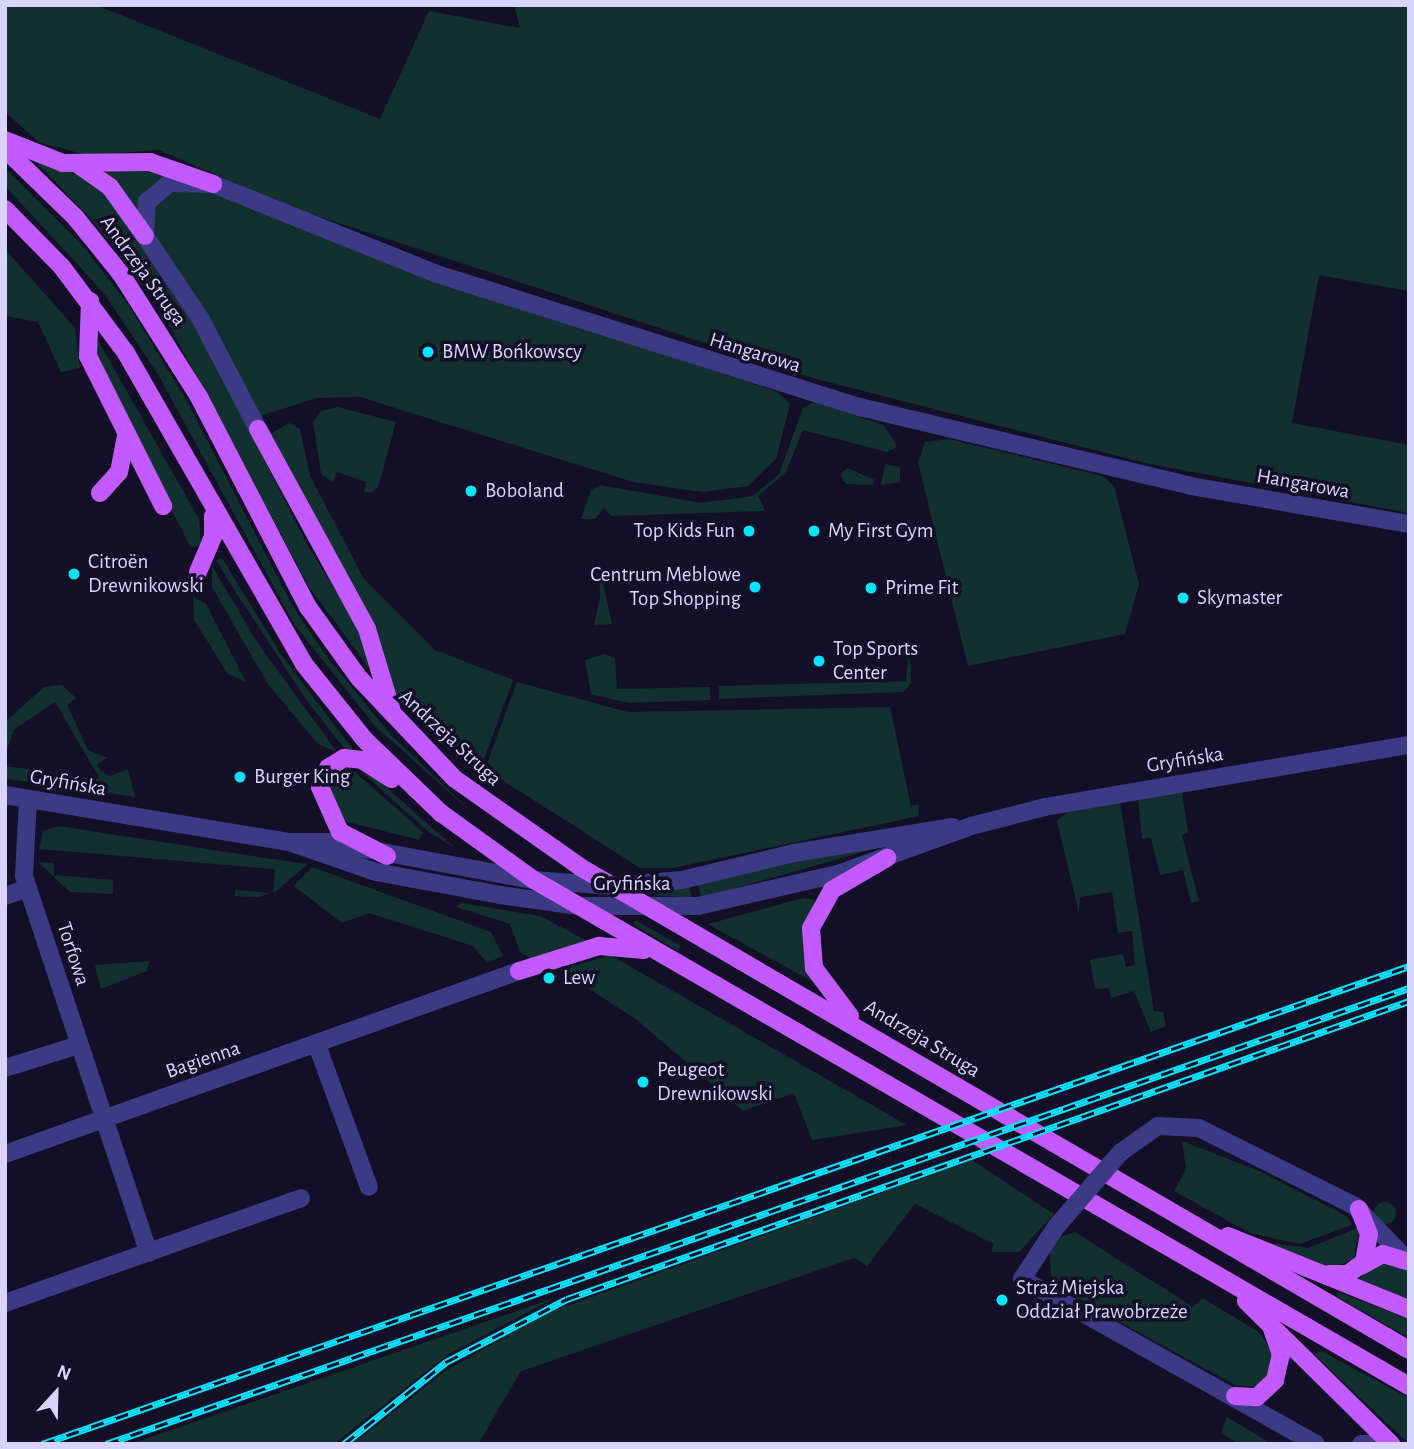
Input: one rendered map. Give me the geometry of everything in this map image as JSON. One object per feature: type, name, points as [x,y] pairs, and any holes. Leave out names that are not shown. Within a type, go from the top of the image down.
[{"type":"main road","points":[[5,140],[73,164],[100,177],[145,236]]},
{"type":"main road","name":"Andrzeja Struga","points":[[5,149],[75,217],[141,302],[199,397],[308,607],[401,727],[502,816],[651,908],[1409,1350]]},
{"type":"main road","points":[[73,164],[150,162],[214,184]]},
{"type":"main road","points":[[5,209],[90,301],[159,406],[212,512],[325,692],[384,760],[460,828]]},
{"type":"main road","points":[[90,301],[88,356],[163,506]]},
{"type":"main road","points":[[258,429],[367,629],[401,727]]},
{"type":"main road","points":[[100,493],[123,465],[125,432]]},
{"type":"main road","points":[[198,572],[213,537],[212,512]]},
{"type":"main road","points":[[387,856],[350,840],[329,818],[320,787],[337,760],[370,764],[534,880],[1409,1386]]},
{"type":"main road","points":[[871,1035],[818,976],[810,936],[827,895],[887,858]]},
{"type":"main road","points":[[519,971],[603,946],[665,957]]},
{"type":"main road","points":[[1359,1209],[1369,1234],[1361,1266]]},
{"type":"main road","points":[[1188,1222],[1409,1309]]},
{"type":"main road","points":[[1315,1272],[1341,1275],[1388,1254],[1407,1261]]},
{"type":"main road","points":[[1216,1274],[1268,1320],[1391,1444]]},
{"type":"main road","points":[[1235,1396],[1263,1393],[1279,1370],[1277,1338],[1268,1320]]},
{"type":"street","name":"Hangarowa","points":[[145,236],[144,213],[161,187],[180,180],[214,184],[434,273],[802,391],[1180,484],[1409,524]]},
{"type":"street","points":[[145,236],[200,318],[258,429]]},
{"type":"street","name":"Gryfińska","points":[[5,795],[289,842],[398,877],[579,906],[651,908],[749,897],[887,858],[971,826],[1045,807],[1409,745]]},
{"type":"street","name":"Torfowa","points":[[28,799],[21,849],[28,888],[104,1119]]},
{"type":"street","name":"Gryfińska","points":[[289,842],[328,842],[387,856],[534,880],[614,886],[682,880],[833,845],[971,826]]},
{"type":"street","points":[[5,895],[28,888]]},
{"type":"street","name":"Bagienna","points":[[5,1154],[519,971]]},
{"type":"street","points":[[5,1068],[79,1045]]},
{"type":"street","points":[[317,1045],[369,1188]]},
{"type":"street","points":[[104,1119],[149,1253]]},
{"type":"street","points":[[1316,1444],[1235,1396],[1022,1279],[1056,1227],[1121,1152],[1150,1129],[1188,1125],[1359,1209],[1407,1261]]},
{"type":"street","points":[[5,1303],[301,1198]]},
{"type":"street","points":[[1360,1444],[1380,1444]]},
{"type":"green space","points":[[5,5],[96,5],[380,119],[429,11],[520,28],[514,5],[1409,5],[1409,291],[1319,275],[1292,423],[1409,445],[1409,513],[1145,463],[812,378],[287,206],[159,150],[87,155],[40,143],[5,112]]},
{"type":"green space","points":[[36,162],[72,168],[99,184],[194,321],[308,546],[360,630],[372,672],[309,587],[162,312],[94,222]]},
{"type":"green space","points":[[5,168],[83,246],[128,304],[189,405],[292,605],[328,658],[392,736],[477,817],[375,726],[294,624],[159,376],[103,292],[5,186]]},
{"type":"green space","points":[[102,169],[171,170],[136,212]]},
{"type":"green space","points":[[199,188],[431,278],[776,391],[790,404],[776,459],[748,486],[702,492],[633,482],[360,397],[317,398],[260,416],[148,227],[150,211],[164,193]]},
{"type":"green space","points":[[5,249],[75,328],[80,368],[61,372],[38,322],[5,316]]},
{"type":"green space","points":[[95,335],[199,519],[201,545],[191,548],[98,365]]},
{"type":"green space","points":[[814,402],[884,425],[897,447],[887,452],[803,430],[786,472],[758,496],[765,511],[611,516],[604,508],[595,519],[581,519],[591,490],[600,485],[701,503],[753,496],[779,474],[803,408]]},
{"type":"green space","points":[[338,407],[396,422],[378,487],[371,493],[364,492],[366,482],[337,472],[333,482],[321,474],[313,422],[321,411]]},
{"type":"green space","points":[[289,423],[300,429],[310,476],[364,579],[435,650],[513,680],[479,773],[392,689],[270,434]]},
{"type":"green space","points":[[949,439],[1103,476],[1114,486],[1139,584],[1125,634],[968,666],[918,463],[925,442]]},
{"type":"green space","points":[[885,464],[900,467],[900,482],[881,485]]},
{"type":"green space","points":[[847,468],[875,480],[873,485],[846,484],[840,475]]},
{"type":"green space","points":[[222,558],[280,653],[354,751],[346,751],[307,701],[216,560]]},
{"type":"green space","points":[[599,565],[612,624],[594,625],[600,597]]},
{"type":"green space","points":[[212,566],[259,645],[337,752],[318,744],[267,683],[212,587]]},
{"type":"green space","points":[[193,596],[206,604],[246,682],[228,674],[194,620]]},
{"type":"green space","points":[[910,642],[911,683],[903,692],[719,699],[719,686],[906,681]]},
{"type":"green space","points":[[605,654],[615,658],[617,689],[710,687],[710,700],[628,703],[591,694],[585,660]]},
{"type":"green space","points":[[517,682],[628,712],[890,707],[911,806],[918,805],[919,816],[673,868],[640,868],[485,769]]},
{"type":"green space","points":[[62,685],[76,698],[67,705],[88,750],[107,758],[97,764],[100,770],[110,776],[128,769],[135,797],[48,784],[49,772],[100,779],[55,702],[14,730],[5,755],[5,722],[44,687]]},
{"type":"green space","points":[[5,766],[36,770],[40,783],[5,779]]},
{"type":"green space","points":[[348,766],[423,832],[419,840],[344,821],[327,788]]},
{"type":"green space","points":[[355,766],[370,773],[455,848],[429,832]]},
{"type":"green space","points":[[1182,792],[1188,833],[1182,835],[1199,901],[1191,903],[1183,870],[1160,875],[1151,838],[1142,839],[1138,799]]},
{"type":"green space","points":[[1120,802],[1154,1011],[1163,1012],[1166,1026],[1151,1032],[1134,991],[1111,998],[1109,988],[1095,989],[1090,960],[1123,954],[1126,967],[1135,965],[1132,931],[1118,933],[1112,892],[1080,897],[1079,913],[1057,821],[1068,811]]},
{"type":"green space","points":[[58,826],[308,864],[273,893],[275,869],[39,849],[43,831]]},
{"type":"green space","points":[[905,840],[701,898],[698,884],[773,865]]},
{"type":"green space","points":[[38,862],[54,863],[54,875],[113,880],[113,894],[70,892]]},
{"type":"green space","points":[[312,867],[491,932],[503,956],[487,963],[473,946],[369,913],[342,923],[294,886]]},
{"type":"green space","points":[[689,886],[692,898],[654,895],[658,892]]},
{"type":"green space","points":[[235,890],[272,893],[258,897],[235,896]]},
{"type":"green space","points":[[803,898],[815,900],[803,940],[815,983],[708,924]]},
{"type":"green space","points":[[462,903],[540,916],[593,944],[533,960],[520,952],[510,924],[456,907]]},
{"type":"green space","points":[[635,920],[681,946],[678,951],[633,924]]},
{"type":"green space","points":[[610,955],[907,1125],[812,1140],[794,1093],[743,1111],[637,1020],[560,970]]},
{"type":"green space","points":[[150,961],[147,971],[101,989],[95,965]]},
{"type":"green space","points":[[1182,1141],[1262,1172],[1348,1217],[1352,1225],[1300,1244],[1250,1233],[1174,1191],[1186,1170]]},
{"type":"green space","points":[[972,1160],[1054,1214],[1019,1252],[991,1252],[994,1244],[915,1204],[867,1266],[854,1258],[521,1371],[478,1444],[353,1444],[445,1371],[550,1312]]},
{"type":"green space","points":[[1385,1202],[1393,1205],[1396,1213],[1393,1221],[1385,1224],[1377,1221],[1374,1213],[1377,1205]]},
{"type":"green space","points":[[1360,1227],[1353,1260],[1329,1269],[1263,1242],[1308,1248]]},
{"type":"green space","points":[[1075,1232],[1193,1307],[1203,1298],[1260,1333],[1274,1356],[1270,1374],[1256,1386],[1237,1386],[1061,1290],[1051,1276],[1050,1253],[1057,1238]]},
{"type":"green space","points":[[1386,1260],[1409,1270],[1409,1303],[1354,1280]]},
{"type":"green space","points":[[1338,1292],[1409,1319],[1409,1338],[1337,1297]]},
{"type":"green space","points":[[557,1297],[447,1355],[334,1444],[131,1444]]},
{"type":"green space","points":[[1321,1351],[1409,1398],[1409,1444],[1314,1354]]},
{"type":"green space","points":[[1227,1417],[1272,1444],[1239,1444],[1221,1433]]},
{"type":"railway","points":[[42,1444],[1409,966]]},
{"type":"railway","points":[[106,1444],[1409,988]]},
{"type":"railway","points":[[344,1444],[446,1362],[567,1299],[1409,1001]]},
{"type":"place","name":"BMW Bońkowscy","points":[[428,352]]},
{"type":"place","name":"Boboland","points":[[471,491]]},
{"type":"place","name":"Top Kids Fun","points":[[749,531]]},
{"type":"place","name":"My First Gym","points":[[814,531]]},
{"type":"place","name":"Citroën Drewnikowski","points":[[74,574]]},
{"type":"place","name":"Centrum Meblowe Top Shopping","points":[[755,587]]},
{"type":"place","name":"Prime Fit","points":[[871,588]]},
{"type":"place","name":"Skymaster","points":[[1183,598]]},
{"type":"place","name":"Top Sports Center","points":[[819,661]]},
{"type":"place","name":"Burger King","points":[[240,777]]},
{"type":"place","name":"Lew","points":[[549,978]]},
{"type":"place","name":"Peugeot Drewnikowski","points":[[643,1082]]},
{"type":"place","name":"Straż Miejska Oddział Prawobrzeże","points":[[1002,1300]]}]
